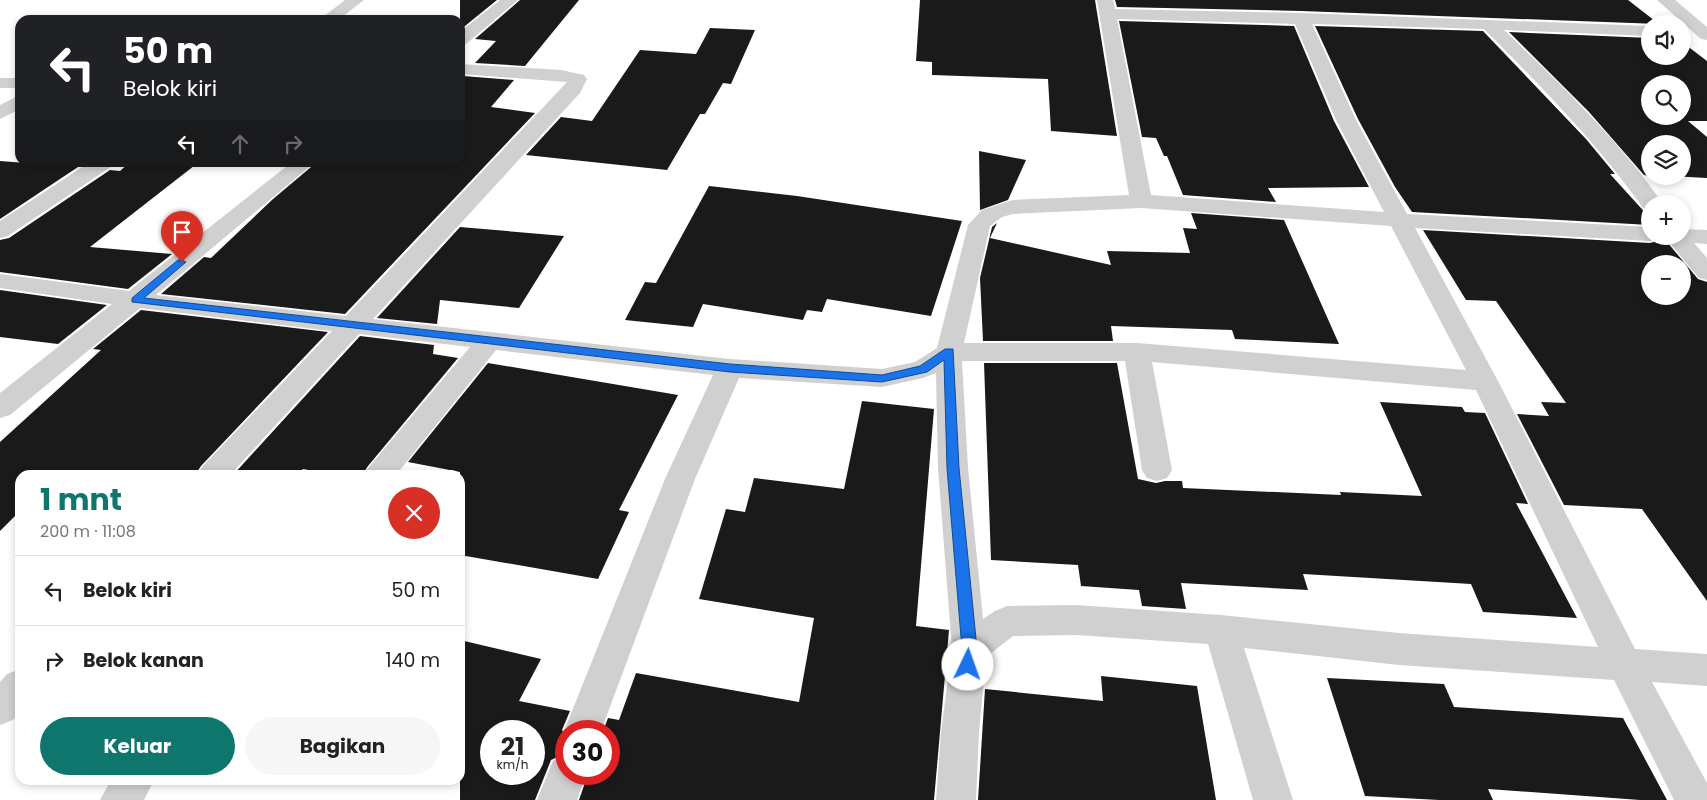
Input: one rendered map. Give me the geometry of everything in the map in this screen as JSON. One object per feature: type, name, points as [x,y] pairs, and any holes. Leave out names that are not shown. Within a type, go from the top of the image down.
[{"type":"street","points":[[334,15],[356,0]]},
{"type":"street","points":[[465,36],[510,0]]},
{"type":"street","points":[[1665,0],[1706,34]]},
{"type":"street","points":[[1141,202],[1107,7],[1301,18],[1641,31]]},
{"type":"street","points":[[1301,18],[1346,120],[1485,381],[1624,664],[1695,800]]},
{"type":"street","points":[[1489,24],[1558,93],[1646,195]]},
{"type":"street","points":[[1691,33],[1706,34]]},
{"type":"street","points":[[217,470],[574,90],[578,81],[578,79],[562,75],[465,68]]},
{"type":"street","points":[[0,83],[15,83]]},
{"type":"street","points":[[0,113],[15,103]]},
{"type":"street","points":[[0,231],[97,167]]},
{"type":"street","points":[[0,408],[299,167]]},
{"type":"street","points":[[956,800],[960,732],[970,649],[953,468],[949,352],[979,225],[986,216],[995,211],[1013,207],[1141,202],[1399,220],[1641,233]]},
{"type":"street","points":[[1691,236],[1707,237]]},
{"type":"street","points":[[1683,245],[1707,273]]},
{"type":"street","points":[[0,281],[135,300],[730,368],[882,378],[923,369],[949,352],[1137,352],[1485,381]]},
{"type":"street","points":[[383,470],[490,340]]},
{"type":"street","points":[[1137,352],[1157,470]]},
{"type":"street","points":[[587,720],[680,479],[730,368]]},
{"type":"street","points":[[970,649],[1007,621],[1076,620],[1221,630],[1399,649],[1707,670]]},
{"type":"street","points":[[1221,630],[1273,800]]},
{"type":"street","points":[[0,708],[15,692]]},
{"type":"street","points":[[120,800],[131,785]]},
{"type":"street","points":[[557,800],[563,785]]},
{"type":"building","points":[[460,0],[497,0],[465,26],[465,15],[460,15]]},
{"type":"building","points":[[520,0],[579,0],[525,66],[475,63],[496,41],[475,39]]},
{"type":"building","points":[[920,0],[1095,0],[1117,136],[1051,131],[1048,79],[932,75],[932,62],[916,61]]},
{"type":"building","points":[[1115,0],[1628,0],[1647,15],[1641,15],[1641,23],[1301,11],[1117,7]]},
{"type":"building","points":[[1119,21],[1294,26],[1334,121],[1369,187],[1268,188],[1276,202],[1183,195],[1167,156],[1164,156],[1156,138],[1142,137]]},
{"type":"building","points":[[1315,26],[1483,31],[1586,139],[1615,174],[1610,174],[1641,208],[1641,225],[1412,212],[1395,187],[1358,119]]},
{"type":"building","points":[[710,28],[755,30],[731,84],[723,83],[705,114],[700,114],[667,170],[526,155],[561,117],[592,121],[640,50],[696,54]]},
{"type":"building","points":[[1509,32],[1641,38],[1641,65],[1691,65],[1691,49],[1707,61],[1707,121],[1691,121],[1691,75],[1641,75],[1641,125],[1691,124],[1707,137],[1707,178],[1691,177],[1691,135],[1641,135],[1641,172],[1589,112]]},
{"type":"building","points":[[465,76],[514,80],[491,107],[535,113],[345,314],[161,294],[204,257],[211,258],[273,199],[311,167],[465,167]]},
{"type":"building","points":[[979,151],[1026,160],[1008,200],[980,210]]},
{"type":"building","points":[[0,161],[15,162],[15,167],[78,167],[0,219]]},
{"type":"building","points":[[124,167],[193,167],[90,247],[172,254],[128,289],[0,272],[0,240],[9,238],[110,170],[120,171]]},
{"type":"building","points":[[709,186],[797,196],[962,221],[931,316],[827,299],[822,312],[807,310],[803,320],[703,304],[693,327],[625,320],[645,282],[656,283]]},
{"type":"building","points":[[1191,213],[1284,220],[1339,344],[1235,339],[1232,330],[1111,326],[1113,341],[983,341],[980,278],[992,227],[997,223],[990,238],[1111,265],[1107,251],[1190,253],[1183,228],[1197,229]]},
{"type":"building","points":[[460,227],[564,236],[519,308],[440,300],[437,324],[377,318]]},
{"type":"building","points":[[1423,230],[1641,242],[1641,245],[1670,245],[1678,255],[1641,255],[1641,305],[1691,305],[1691,271],[1698,279],[1707,282],[1707,601],[1642,509],[1564,505],[1517,414],[1549,416],[1541,402],[1566,403],[1496,301],[1466,300]]},
{"type":"building","points":[[0,290],[107,305],[58,344],[0,337]]},
{"type":"building","points":[[141,310],[328,332],[198,470],[15,470],[15,516],[0,531],[0,442],[101,350],[93,349]]},
{"type":"building","points":[[360,336],[434,345],[433,354],[458,358],[365,470],[238,470]]},
{"type":"building","points":[[488,363],[678,395],[619,510],[629,512],[598,579],[465,556],[465,470],[450,470],[408,462]]},
{"type":"building","points":[[984,363],[1117,363],[1138,479],[1156,483],[1182,481],[1183,488],[1341,495],[1340,492],[1422,496],[1380,402],[1462,407],[1465,412],[1485,413],[1528,504],[1516,503],[1577,618],[1483,612],[1471,584],[1303,574],[1308,590],[1181,583],[1186,609],[1142,606],[1139,590],[1081,586],[1078,565],[991,560]]},
{"type":"building","points":[[862,401],[934,409],[916,626],[949,630],[934,800],[579,800],[584,785],[620,785],[619,720],[636,673],[799,702],[814,618],[699,599],[726,509],[745,512],[754,478],[844,489]]},
{"type":"building","points":[[465,641],[541,659],[519,701],[570,711],[566,720],[555,720],[555,758],[551,760],[545,775],[545,720],[480,720],[480,785],[541,785],[535,800],[460,800],[460,785],[465,785]]},
{"type":"building","points":[[1101,676],[1197,686],[1216,800],[978,800],[985,689],[1103,701]]},
{"type":"building","points":[[1327,678],[1444,684],[1454,707],[1623,718],[1667,800],[1640,800],[1488,789],[1493,800],[1439,800],[1365,796]]},
{"type":"route","points":[[182,262],[135,300],[730,368],[882,378],[923,369],[949,352],[953,468],[970,649],[968,665]]}]
